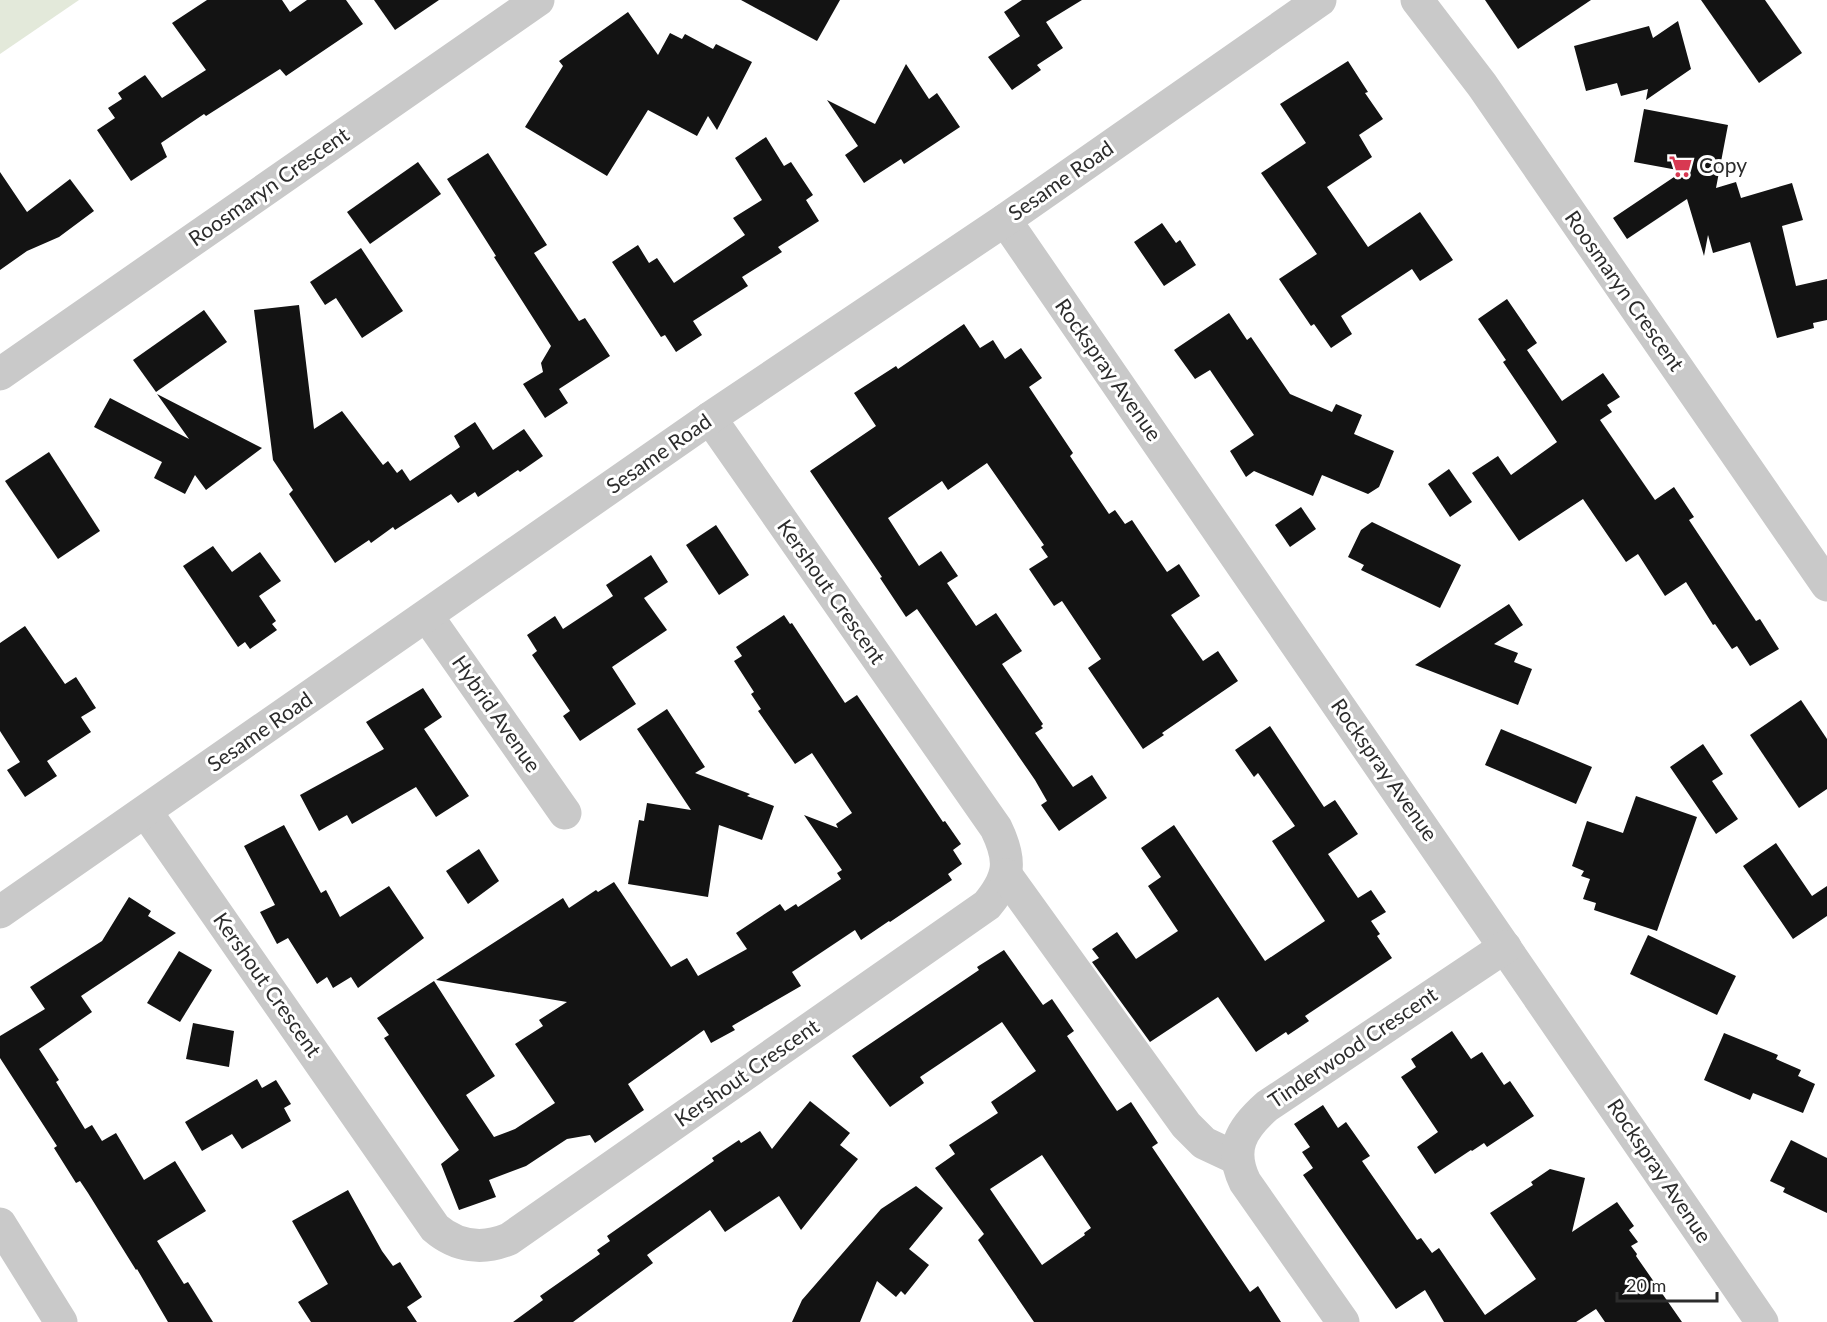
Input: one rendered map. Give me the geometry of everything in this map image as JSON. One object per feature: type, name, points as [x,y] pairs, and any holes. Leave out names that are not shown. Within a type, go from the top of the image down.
[{"type":"street","name":"Roosmaryn Crescent","points":[[0,375],[538,0]]},
{"type":"street","name":"Sesame Road","points":[[0,912],[710,418],[1005,219],[1320,0]]},
{"type":"street","name":"Roosmaryn Crescent","points":[[1417,0],[1482,85],[1827,585]]},
{"type":"street","name":"Rockspray Avenue","points":[[1005,219],[1762,1322]]},
{"type":"street","name":"Kershout Crescent","points":[[146,812],[435,1228],[447,1238],[466,1244],[484,1245],[510,1239],[987,905],[998,893],[1006,875],[1007,859],[996,828],[710,418]]},
{"type":"street","name":"Hybrid Avenue","points":[[428,616],[565,813]]},
{"type":"street","points":[[1006,875],[1186,1125],[1204,1143],[1236,1158],[1245,1182],[1343,1322]]},
{"type":"street","name":"Tinderwood Crescent","points":[[1236,1158],[1238,1144],[1245,1131],[1254,1117],[1267,1106],[1505,946]]},
{"type":"street","points":[[0,1224],[61,1322]]},
{"type":"green space","points":[[0,0],[79,0],[0,54]]},
{"type":"building","points":[[207,0],[282,0],[290,12],[307,0],[346,0],[363,24],[286,76],[280,69],[206,116],[204,114],[161,143],[167,157],[131,181],[97,130],[115,118],[108,108],[122,99],[118,93],[145,75],[162,98],[206,70],[172,23]]},
{"type":"building","points":[[374,0],[439,0],[395,30]]},
{"type":"building","points":[[741,0],[840,0],[817,41]]},
{"type":"building","points":[[1022,0],[1082,0],[1046,22],[1063,48],[1037,65],[1041,70],[1012,90],[988,57],[1020,36],[1004,12]]},
{"type":"building","points":[[1485,0],[1591,0],[1518,49]]},
{"type":"building","points":[[1701,0],[1765,0],[1802,53],[1759,83]]},
{"type":"building","points":[[628,12],[658,55],[670,33],[682,39],[685,34],[713,49],[716,44],[752,62],[717,130],[708,116],[697,136],[648,110],[607,176],[525,127],[563,66],[559,61]]},
{"type":"building","points":[[1678,21],[1691,69],[1646,100],[1648,89],[1621,96],[1617,83],[1586,91],[1574,46],[1649,26],[1653,38]]},
{"type":"building","points":[[1348,61],[1368,92],[1365,93],[1383,119],[1359,135],[1372,157],[1327,187],[1368,247],[1420,212],[1453,260],[1420,281],[1412,269],[1341,316],[1352,334],[1331,348],[1314,324],[1311,326],[1279,279],[1317,254],[1261,173],[1306,143],[1280,104]]},
{"type":"building","points":[[906,64],[929,99],[937,93],[960,127],[904,164],[901,159],[864,183],[845,155],[858,146],[827,100],[875,124]]},
{"type":"building","points":[[1644,109],[1728,125],[1716,188],[1736,182],[1741,198],[1792,183],[1803,220],[1782,226],[1796,286],[1827,279],[1827,320],[1813,323],[1814,328],[1777,338],[1750,242],[1713,253],[1708,235],[1704,256],[1687,199],[1627,239],[1613,218],[1683,171],[1634,162]]},
{"type":"building","points":[[766,137],[784,166],[791,162],[813,195],[806,200],[819,221],[778,247],[782,252],[742,277],[748,286],[693,321],[702,335],[676,352],[665,335],[661,337],[612,262],[638,245],[649,263],[657,258],[674,283],[745,235],[733,218],[762,200],[735,158]]},
{"type":"building","points":[[488,153],[547,245],[534,253],[579,321],[585,318],[610,356],[559,389],[568,403],[545,418],[523,384],[543,372],[541,363],[551,346],[447,179]]},
{"type":"building","points":[[418,162],[441,194],[370,244],[347,212]]},
{"type":"building","points":[[0,172],[27,212],[70,179],[94,211],[59,237],[27,251],[0,270]]},
{"type":"building","points":[[1162,223],[1176,243],[1180,240],[1196,265],[1164,286],[1134,242]]},
{"type":"building","points":[[361,248],[403,311],[362,338],[336,298],[325,305],[310,282]]},
{"type":"building","points":[[1507,299],[1537,343],[1527,350],[1562,401],[1603,373],[1620,397],[1607,405],[1612,412],[1600,420],[1655,500],[1674,487],[1694,517],[1689,520],[1756,621],[1760,619],[1779,649],[1750,666],[1737,646],[1732,649],[1715,624],[1713,625],[1686,582],[1665,596],[1638,554],[1626,562],[1583,499],[1519,541],[1472,473],[1498,456],[1511,475],[1557,442],[1503,362],[1506,360],[1478,319]]},
{"type":"building","points":[[299,305],[314,429],[342,411],[383,465],[388,461],[397,473],[402,469],[410,481],[460,447],[454,436],[475,422],[493,450],[524,429],[543,456],[478,497],[475,492],[458,503],[451,494],[395,530],[393,527],[371,543],[369,540],[335,563],[289,494],[293,490],[273,460],[254,310]]},
{"type":"building","points":[[204,310],[227,342],[156,392],[133,360]]},
{"type":"building","points":[[1229,313],[1247,340],[1251,337],[1290,394],[1332,412],[1336,404],[1362,415],[1354,434],[1394,451],[1379,487],[1368,494],[1322,475],[1313,496],[1254,471],[1246,477],[1230,451],[1254,435],[1210,370],[1195,379],[1174,350]]},
{"type":"building","points":[[964,324],[980,348],[993,340],[1005,359],[1021,348],[1042,378],[1029,387],[1073,453],[1070,456],[1109,514],[1115,510],[1125,524],[1132,520],[1167,572],[1179,564],[1200,596],[1171,615],[1203,661],[1218,651],[1238,681],[1162,733],[1164,735],[1143,749],[1088,668],[1101,659],[1062,601],[1054,606],[1029,569],[1048,557],[1041,547],[1044,545],[987,463],[948,490],[942,481],[888,518],[919,566],[941,551],[958,576],[947,583],[976,626],[996,613],[1022,651],[1002,664],[1043,724],[1041,726],[1043,728],[1035,733],[1073,787],[1092,775],[1107,798],[1059,831],[1041,805],[1047,801],[1035,780],[917,609],[906,617],[880,578],[882,577],[810,471],[876,426],[854,393],[896,366],[898,369]]},
{"type":"building","points":[[157,394],[262,448],[206,490],[195,475],[185,494],[154,478],[162,462],[94,427],[110,398],[189,439]]},
{"type":"building","points":[[49,452],[100,531],[58,559],[5,481]]},
{"type":"building","points":[[1449,469],[1472,502],[1450,517],[1428,484]]},
{"type":"building","points":[[1301,507],[1316,529],[1290,547],[1275,525]]},
{"type":"building","points":[[1372,522],[1461,565],[1440,608],[1361,570],[1364,565],[1348,557],[1361,530]]},
{"type":"building","points":[[716,525],[749,575],[719,595],[686,545]]},
{"type":"building","points":[[213,546],[232,572],[260,552],[281,581],[259,596],[276,621],[272,624],[277,630],[250,649],[245,642],[238,647],[183,566]]},
{"type":"building","points":[[651,555],[668,582],[644,598],[667,630],[612,667],[636,704],[580,741],[563,716],[570,711],[532,655],[537,651],[527,635],[555,616],[563,629],[613,596],[606,585]]},
{"type":"building","points":[[1509,604],[1523,625],[1494,644],[1518,653],[1514,662],[1532,669],[1518,705],[1415,665]]},
{"type":"building","points":[[784,615],[790,624],[792,623],[845,703],[857,695],[943,822],[945,821],[961,844],[953,850],[962,864],[948,874],[952,880],[890,922],[861,940],[855,930],[792,972],[801,986],[732,1026],[735,1030],[711,1043],[704,1030],[628,1084],[644,1110],[595,1143],[590,1135],[567,1139],[526,1166],[489,1180],[496,1197],[459,1210],[441,1164],[459,1150],[384,1038],[389,1035],[377,1018],[434,981],[495,1076],[466,1095],[494,1137],[515,1129],[555,1103],[515,1044],[543,1026],[539,1020],[567,1002],[436,980],[563,898],[569,908],[596,890],[598,892],[614,882],[671,967],[687,958],[698,976],[747,949],[736,933],[780,904],[785,911],[796,904],[798,907],[841,879],[837,873],[842,870],[804,815],[838,828],[836,824],[852,813],[812,753],[795,764],[758,711],[761,709],[751,694],[754,692],[734,661],[742,656],[736,647]]},
{"type":"building","points":[[25,626],[65,684],[76,677],[96,708],[81,717],[91,732],[47,761],[57,776],[25,797],[7,770],[20,762],[0,731],[0,643]]},
{"type":"building","points":[[423,688],[442,717],[424,729],[469,796],[436,817],[416,787],[352,824],[347,815],[319,831],[300,795],[384,749],[366,722]]},
{"type":"building","points":[[1801,700],[1827,739],[1827,789],[1799,808],[1750,735]]},
{"type":"building","points":[[667,709],[705,767],[695,773],[750,794],[747,796],[774,806],[762,840],[719,825],[708,897],[628,884],[639,820],[644,821],[647,803],[691,810],[637,729]]},
{"type":"building","points":[[1270,726],[1324,807],[1335,800],[1358,834],[1328,854],[1358,898],[1371,890],[1386,912],[1371,921],[1380,934],[1377,936],[1392,958],[1305,1016],[1309,1021],[1288,1035],[1286,1032],[1256,1052],[1218,997],[1150,1042],[1092,962],[1099,958],[1092,949],[1117,932],[1136,959],[1178,931],[1148,886],[1161,877],[1141,848],[1174,825],[1265,961],[1325,921],[1272,841],[1295,826],[1258,773],[1254,777],[1235,750]]},
{"type":"building","points":[[1501,729],[1592,767],[1576,804],[1485,765]]},
{"type":"building","points":[[1703,744],[1723,774],[1712,781],[1738,819],[1716,834],[1670,767]]},
{"type":"building","points":[[1636,796],[1697,817],[1657,931],[1594,910],[1596,903],[1583,899],[1590,879],[1581,876],[1584,871],[1572,866],[1587,821],[1623,833]]},
{"type":"building","points":[[284,825],[321,893],[326,890],[340,917],[389,886],[424,938],[358,988],[351,977],[333,988],[327,977],[317,984],[288,938],[277,944],[260,912],[275,905],[244,846]]},
{"type":"building","points":[[1776,843],[1812,896],[1827,886],[1827,916],[1793,939],[1743,866]]},
{"type":"building","points":[[479,849],[499,881],[468,904],[446,871]]},
{"type":"building","points":[[129,897],[151,911],[148,916],[176,933],[81,996],[92,1012],[39,1049],[59,1080],[56,1082],[85,1129],[92,1125],[102,1141],[116,1133],[144,1180],[175,1161],[206,1211],[157,1241],[184,1284],[188,1282],[213,1322],[168,1322],[88,1193],[80,1181],[76,1183],[54,1148],[57,1146],[0,1058],[0,1036],[45,1009],[30,987],[102,941]]},
{"type":"building","points":[[1648,935],[1736,976],[1717,1015],[1630,974]]},
{"type":"building","points":[[1004,950],[1043,1005],[1052,999],[1074,1031],[1067,1036],[1117,1111],[1131,1102],[1158,1143],[1152,1147],[1250,1292],[1258,1286],[1281,1322],[1034,1322],[978,1240],[984,1234],[935,1168],[955,1154],[949,1145],[998,1113],[991,1102],[1036,1071],[1002,1022],[920,1077],[924,1083],[890,1107],[852,1056],[979,970],[977,967]],"holes":[[[1042,1155],[1091,1228],[1084,1233],[1085,1235],[1042,1265],[990,1189]]]},
{"type":"building","points":[[179,951],[212,970],[180,1022],[147,1003]]},
{"type":"building","points":[[193,1023],[234,1031],[229,1067],[186,1059]]},
{"type":"building","points":[[1452,1031],[1471,1059],[1482,1052],[1504,1085],[1510,1081],[1534,1116],[1487,1147],[1484,1143],[1435,1174],[1417,1147],[1438,1132],[1401,1077],[1416,1067],[1411,1059]]},
{"type":"building","points":[[1724,1033],[1778,1055],[1776,1059],[1801,1070],[1798,1076],[1815,1084],[1803,1113],[1753,1093],[1750,1100],[1704,1080]]},
{"type":"building","points":[[257,1079],[262,1088],[276,1080],[291,1104],[284,1108],[291,1121],[242,1149],[232,1134],[202,1151],[185,1122]]},
{"type":"building","points":[[810,1101],[850,1133],[840,1145],[858,1159],[801,1230],[779,1196],[725,1232],[710,1210],[647,1255],[653,1263],[573,1322],[513,1322],[543,1300],[540,1296],[600,1254],[597,1250],[610,1241],[607,1236],[714,1161],[712,1158],[739,1140],[741,1143],[760,1131],[772,1149]]},
{"type":"building","points":[[1323,1105],[1338,1128],[1346,1122],[1370,1156],[1362,1161],[1417,1240],[1421,1238],[1432,1253],[1439,1248],[1485,1315],[1536,1279],[1490,1213],[1533,1185],[1531,1182],[1550,1169],[1585,1178],[1572,1232],[1617,1202],[1634,1226],[1629,1230],[1638,1242],[1631,1246],[1636,1256],[1682,1322],[1605,1322],[1596,1309],[1576,1322],[1444,1322],[1425,1290],[1396,1309],[1303,1175],[1313,1168],[1302,1152],[1310,1147],[1294,1124]]},
{"type":"building","points":[[1791,1140],[1827,1158],[1827,1213],[1783,1192],[1785,1188],[1770,1181]]},
{"type":"building","points":[[916,1186],[943,1208],[909,1249],[929,1265],[905,1295],[901,1291],[896,1297],[877,1281],[860,1322],[792,1322],[802,1300],[881,1209]]},
{"type":"building","points":[[348,1190],[382,1251],[393,1266],[400,1262],[422,1297],[407,1307],[417,1322],[311,1322],[298,1302],[328,1284],[292,1221]]},
{"type":"place","name":"Copy","points":[[1681,166]]}]
